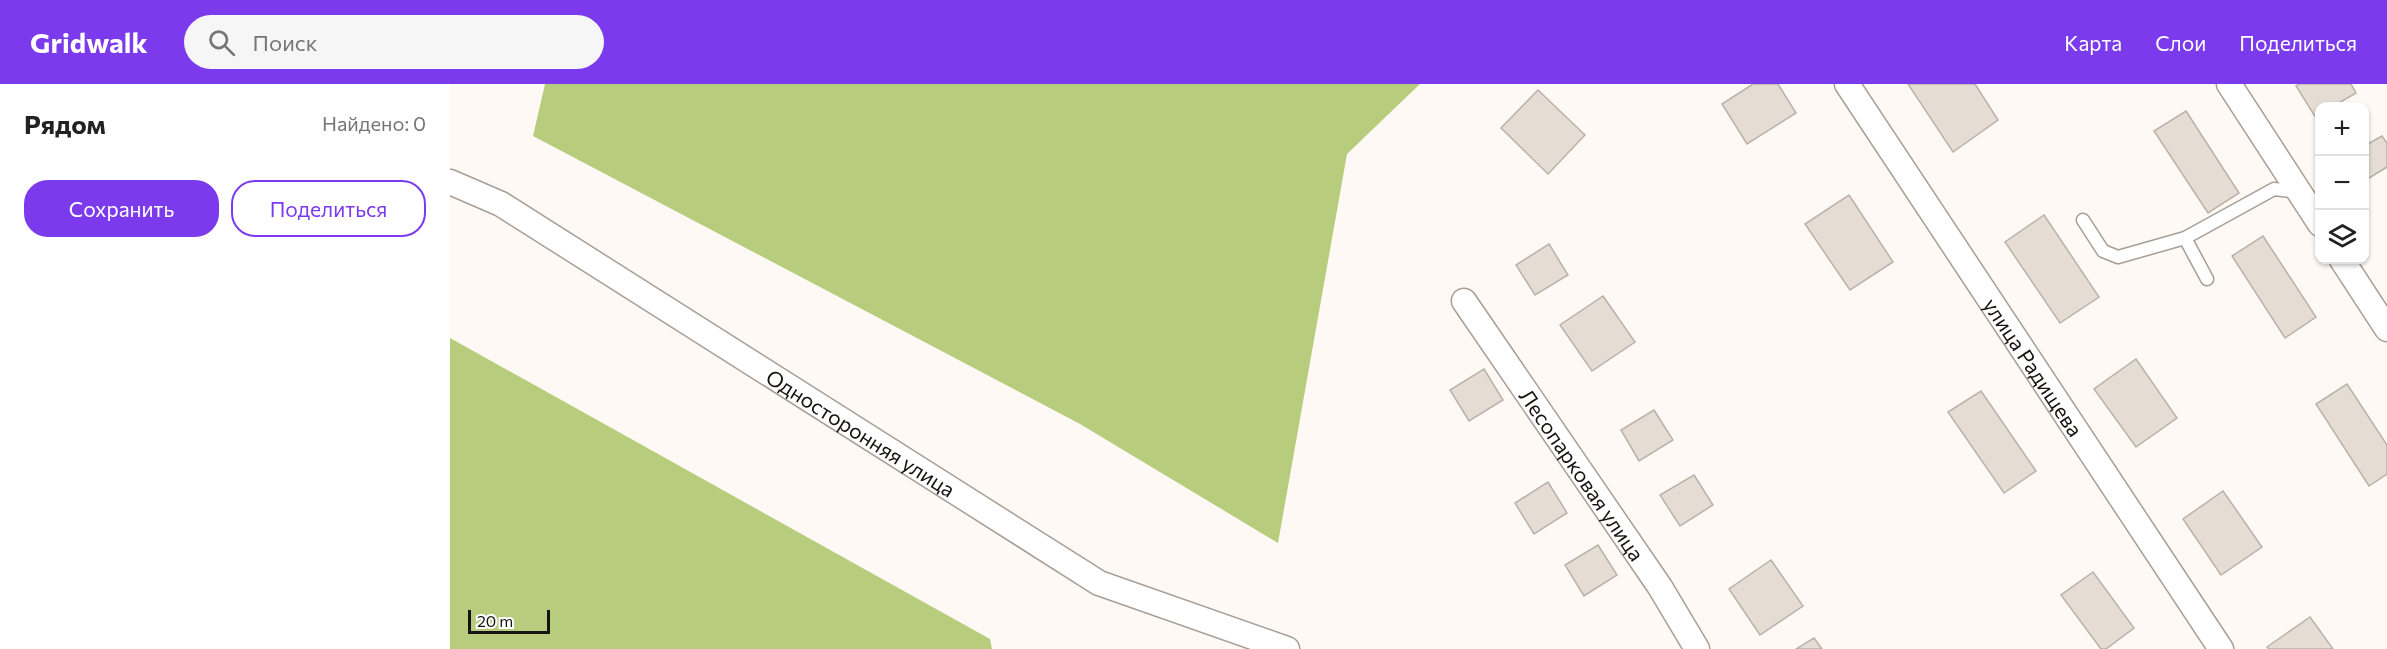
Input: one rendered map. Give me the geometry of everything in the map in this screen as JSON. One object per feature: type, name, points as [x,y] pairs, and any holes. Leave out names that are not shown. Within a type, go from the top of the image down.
[{"type":"street","name":"улица Радищева","points":[[1847,84],[2221,649]]},
{"type":"street","points":[[2229,84],[2315,218]]},
{"type":"street","name":"Односторонняя улица","points":[[450,182],[501,204],[1099,583],[1287,649]]},
{"type":"street","points":[[2345,264],[2387,329]]},
{"type":"street","name":"Лесопарковая улица","points":[[1464,302],[1660,586],[1697,649]]},
{"type":"lane","points":[[2083,220],[2103,251],[2118,257],[2185,238],[2274,189],[2299,192]]},
{"type":"lane","points":[[2185,238],[2207,279]]},
{"type":"green space","points":[[545,84],[1420,84],[1347,154],[1278,543],[1080,424],[533,136]]},
{"type":"green space","points":[[450,338],[990,639],[992,649],[450,649]]},
{"type":"building","points":[[1753,84],[1778,84],[1796,113],[1747,144],[1722,104]]},
{"type":"building","points":[[1908,84],[1975,84],[1998,120],[1953,152]]},
{"type":"building","points":[[2299,84],[2351,84],[2356,93],[2341,102],[2315,102],[2315,116],[2296,86]]},
{"type":"building","points":[[1538,90],[1585,135],[1548,174],[1501,128]]},
{"type":"building","points":[[2186,111],[2239,193],[2208,213],[2154,131]]},
{"type":"building","points":[[2382,136],[2387,143],[2387,167],[2369,178],[2369,156],[2369,143]]},
{"type":"building","points":[[1849,195],[1893,262],[1850,290],[1805,224]]},
{"type":"building","points":[[2044,215],[2099,297],[2060,323],[2005,242]]},
{"type":"building","points":[[2263,236],[2316,317],[2285,338],[2232,256]]},
{"type":"building","points":[[1549,244],[1568,275],[1535,295],[1516,265]]},
{"type":"building","points":[[1603,296],[1635,342],[1592,371],[1560,325]]},
{"type":"building","points":[[2136,359],[2177,418],[2136,447],[2094,389]]},
{"type":"building","points":[[1484,369],[1503,400],[1469,421],[1450,390]]},
{"type":"building","points":[[2347,384],[2387,445],[2387,474],[2369,486],[2316,404]]},
{"type":"building","points":[[1981,391],[2036,471],[2004,493],[1948,412]]},
{"type":"building","points":[[1654,410],[1673,440],[1639,461],[1621,430]]},
{"type":"building","points":[[1694,475],[1713,505],[1680,526],[1660,495]]},
{"type":"building","points":[[1548,482],[1567,513],[1534,534],[1515,503]]},
{"type":"building","points":[[2223,491],[2262,547],[2221,575],[2183,519]]},
{"type":"building","points":[[1598,545],[1617,575],[1584,596],[1565,565]]},
{"type":"building","points":[[1771,560],[1803,606],[1760,635],[1729,589]]},
{"type":"building","points":[[2093,572],[2134,628],[2106,649],[2101,649],[2061,595]]},
{"type":"building","points":[[2310,617],[2333,649],[2269,649],[2267,647]]},
{"type":"building","points":[[1814,638],[1822,649],[1796,649]]}]
